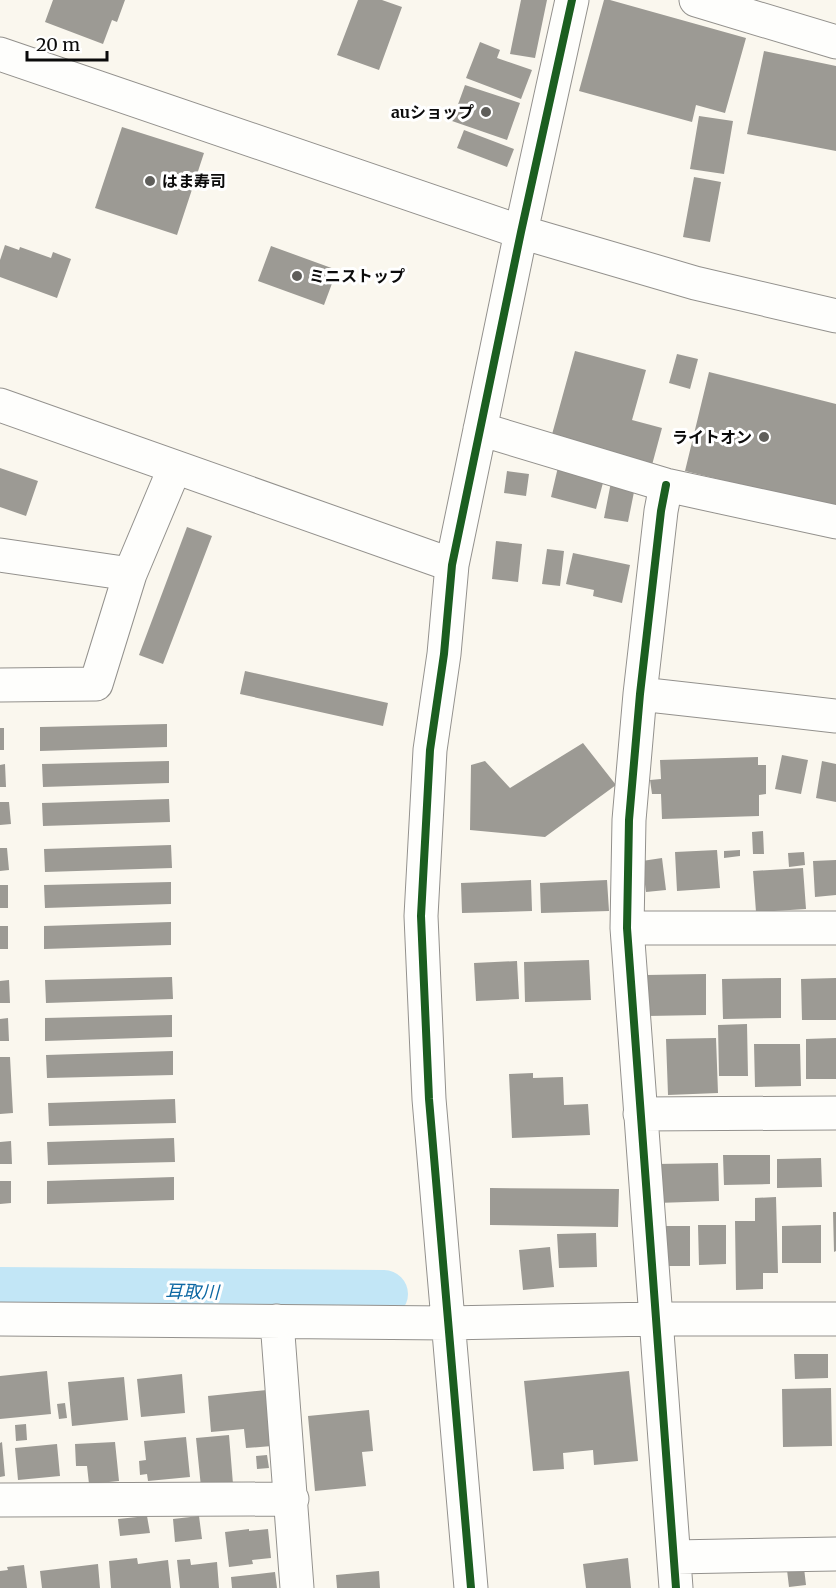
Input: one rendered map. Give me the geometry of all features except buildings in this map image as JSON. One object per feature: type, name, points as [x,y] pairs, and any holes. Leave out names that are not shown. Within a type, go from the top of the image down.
[{"type":"street","points":[[471,1588],[429,1099],[421,915],[430,750],[444,654],[452,565],[572,0]]},
{"type":"street","points":[[696,0],[836,42]]},
{"type":"street","points":[[0,54],[521,232],[695,283],[836,316]]},
{"type":"street","points":[[0,405],[452,565]]},
{"type":"street","points":[[480,429],[666,485],[836,522]]},
{"type":"street","points":[[0,685],[96,684],[130,574],[175,468]]},
{"type":"street","points":[[666,485],[640,694],[629,820],[627,928],[675,1572],[836,1554]]},
{"type":"street","points":[[0,555],[130,574]]},
{"type":"street","points":[[640,694],[836,716]]},
{"type":"street","points":[[627,928],[836,928]]},
{"type":"street","points":[[640,1114],[836,1113]]},
{"type":"street","points":[[0,1319],[447,1323],[655,1319],[836,1319]]},
{"type":"street","points":[[277,1321],[297,1588]]},
{"type":"street","points":[[0,1500],[292,1499]]},
{"type":"waterway","name":"耳取川","points":[[0,1291],[384,1294]]},
{"type":"cycle path","points":[[471,1588],[429,1099],[421,916],[430,750],[444,654],[452,565],[572,0]]},
{"type":"cycle path","points":[[666,485],[640,694],[629,820],[627,928],[676,1588]]},
{"type":"place","name":"auショップ","points":[[486,112]]},
{"type":"place","name":"はま寿司","points":[[150,181]]},
{"type":"place","name":"ミニストップ","points":[[297,276]]},
{"type":"place","name":"ライトオン","points":[[764,437]]}]
